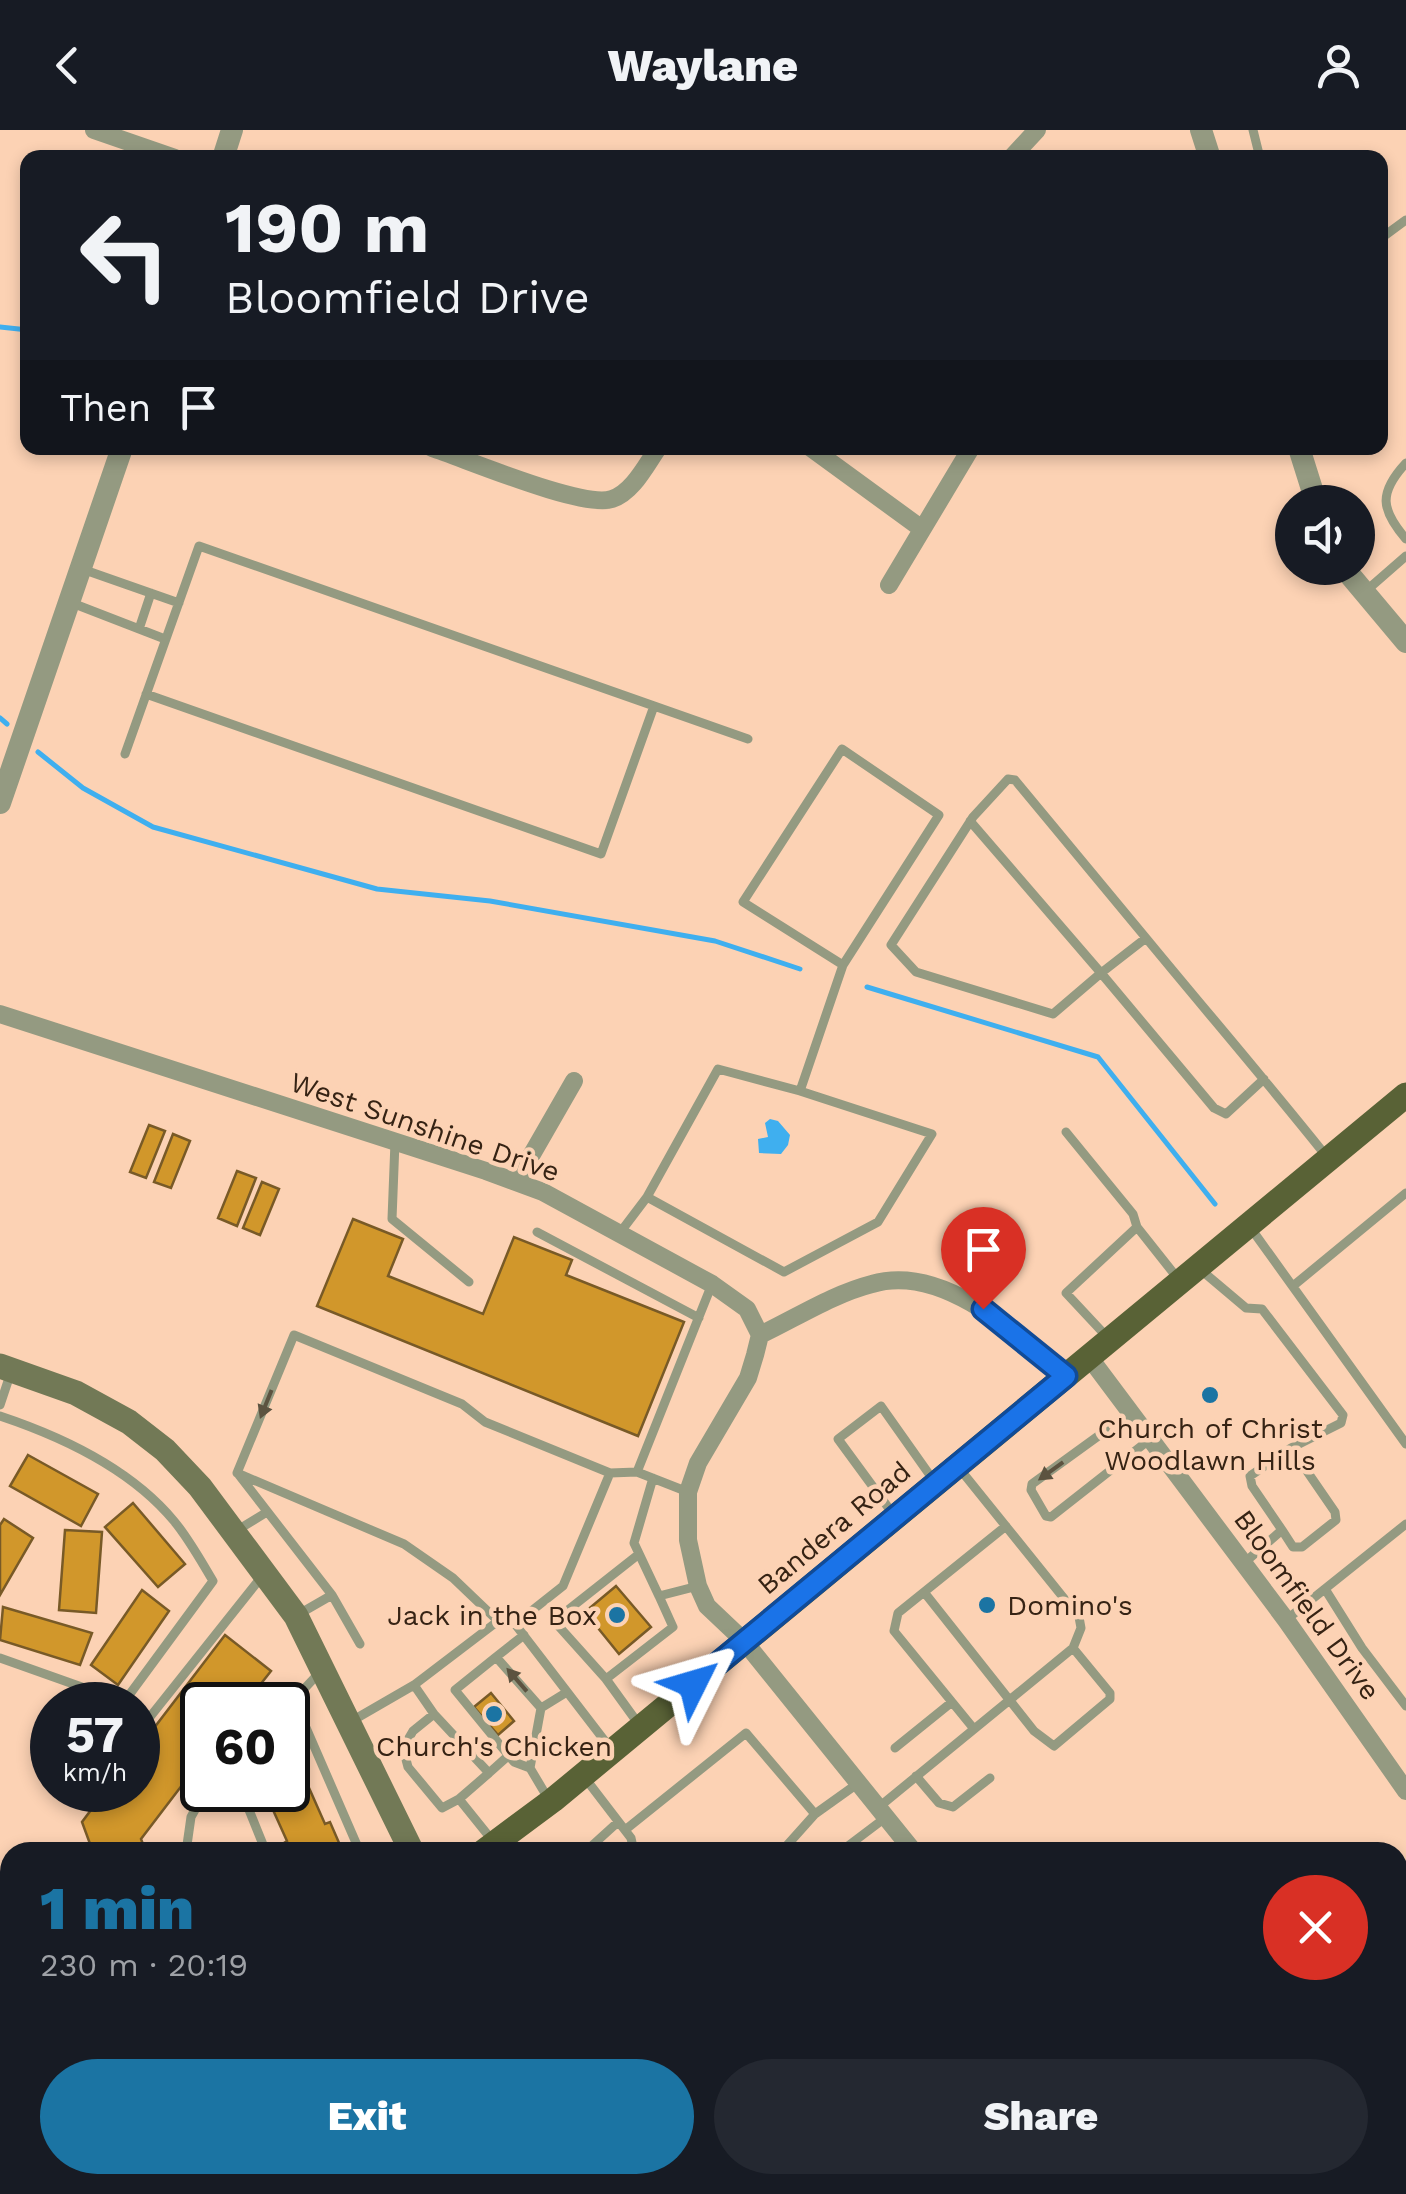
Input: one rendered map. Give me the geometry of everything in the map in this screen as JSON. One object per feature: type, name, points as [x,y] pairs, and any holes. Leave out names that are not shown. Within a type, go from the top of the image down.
[{"type":"main road","name":"Bandera Road","points":[[497,1842],[642,1728],[1406,1095]]},
{"type":"main road","points":[[6,1368],[76,1393],[129,1422],[165,1450],[236,1531],[296,1616],[407,1842]]},
{"type":"street","points":[[94,130],[153,150]]},
{"type":"street","points":[[1018,150],[1037,130]]},
{"type":"street","points":[[0,802],[120,455]]},
{"type":"street","points":[[452,455],[580,499],[608,501],[622,494],[653,455]]},
{"type":"street","points":[[822,455],[922,529]]},
{"type":"street","points":[[889,585],[967,455]]},
{"type":"street","points":[[1301,455],[1311,485]]},
{"type":"street","points":[[1359,585],[1406,642]]},
{"type":"street","name":"West Sunshine Drive","points":[[0,1014],[543,1192],[712,1284],[747,1308],[760,1335]]},
{"type":"street","points":[[516,1182],[574,1081]]},
{"type":"street","points":[[906,1842],[744,1642],[707,1606],[698,1586],[688,1540],[688,1492],[698,1463],[748,1378],[760,1335],[873,1283],[912,1282],[950,1293],[983,1309],[1066,1376]]},
{"type":"street","name":"Bloomfield Drive","points":[[1089,1357],[1286,1620],[1406,1791]]},
{"type":"lane","points":[[1406,463],[1384,498],[1388,518],[1406,539]]},
{"type":"lane","points":[[125,754],[199,546],[748,739]]},
{"type":"lane","points":[[1365,592],[1406,556]]},
{"type":"lane","points":[[81,569],[179,602]]},
{"type":"lane","points":[[139,629],[151,593]]},
{"type":"lane","points":[[69,602],[166,639]]},
{"type":"lane","points":[[146,694],[601,854],[654,706]]},
{"type":"lane","points":[[800,1091],[842,965],[939,815],[842,748],[743,902],[842,965]]},
{"type":"lane","points":[[1146,938],[1053,1014],[916,972],[892,945],[970,821],[1008,779],[1015,780],[1264,1079],[1329,1159]]},
{"type":"lane","points":[[970,821],[1214,1108],[1226,1114],[1264,1079]]},
{"type":"lane","points":[[620,1234],[647,1197],[718,1069],[932,1134],[878,1222],[784,1272],[647,1197]]},
{"type":"lane","points":[[1066,1132],[1133,1214],[1136,1228],[1189,1274],[1246,1308],[1262,1309],[1343,1415],[1342,1423],[1291,1448],[1250,1476],[1252,1486],[1293,1548],[1302,1547],[1336,1520],[1335,1512],[1291,1448]]},
{"type":"lane","points":[[396,1142],[392,1220],[469,1282]]},
{"type":"lane","points":[[1293,1286],[1406,1194]]},
{"type":"lane","points":[[1249,1225],[1406,1444]]},
{"type":"lane","points":[[1110,1340],[1066,1293],[1136,1228]]},
{"type":"lane","points":[[536,1232],[698,1318]]},
{"type":"lane","points":[[638,1472],[712,1284]]},
{"type":"lane","points":[[238,1473],[294,1335],[462,1404],[486,1422],[610,1473],[638,1472],[688,1492]]},
{"type":"lane","points":[[0,1406],[6,1368]]},
{"type":"lane","points":[[895,1518],[838,1439],[880,1406],[936,1483]]},
{"type":"lane","points":[[1130,1413],[1032,1484],[1030,1490],[1046,1516],[1052,1517],[1149,1440]]},
{"type":"lane","points":[[0,1416],[79,1448],[134,1484],[174,1521],[213,1581],[124,1702],[0,1658]]},
{"type":"lane","points":[[851,1842],[916,1776],[1074,1648],[1080,1628],[1078,1617],[957,1466]]},
{"type":"lane","points":[[238,1473],[404,1544],[453,1578],[498,1622],[516,1624],[564,1586],[610,1473]]},
{"type":"lane","points":[[238,1473],[332,1595],[360,1644]]},
{"type":"lane","points":[[606,1679],[673,1627],[634,1543],[652,1478]]},
{"type":"lane","points":[[236,1531],[268,1512]]},
{"type":"lane","points":[[1286,1620],[1406,1524]]},
{"type":"lane","points":[[974,1729],[894,1630],[898,1613],[1006,1526]]},
{"type":"lane","points":[[1244,1563],[1282,1530]]},
{"type":"lane","points":[[639,1554],[554,1621],[606,1679],[642,1728]]},
{"type":"lane","points":[[160,1704],[265,1572]]},
{"type":"lane","points":[[659,1596],[698,1586]]},
{"type":"lane","points":[[1324,1590],[1406,1706]]},
{"type":"lane","points":[[924,1592],[1009,1700],[1044,1741],[1054,1746],[1110,1699],[1110,1693],[1074,1648]]},
{"type":"lane","points":[[296,1616],[332,1595]]},
{"type":"lane","points":[[350,1722],[414,1685],[498,1622]]},
{"type":"lane","points":[[516,1624],[612,1752]]},
{"type":"lane","points":[[524,1635],[455,1690],[514,1762],[530,1768],[550,1802]]},
{"type":"lane","points":[[496,1657],[541,1708]]},
{"type":"lane","points":[[310,1683],[322,1670]]},
{"type":"lane","points":[[414,1685],[434,1714],[490,1773]]},
{"type":"lane","points":[[530,1768],[541,1708],[567,1692]]},
{"type":"lane","points":[[894,1748],[952,1702]]},
{"type":"lane","points":[[434,1714],[412,1731],[403,1748],[408,1766],[442,1808],[459,1799],[509,1754]]},
{"type":"lane","points":[[599,1842],[746,1734],[815,1814]]},
{"type":"lane","points":[[310,1744],[355,1842]]},
{"type":"lane","points":[[583,1776],[632,1842]]},
{"type":"lane","points":[[916,1776],[938,1803],[953,1807],[990,1778]]},
{"type":"lane","points":[[790,1842],[815,1814],[857,1784]]},
{"type":"lane","points":[[459,1799],[485,1842]]},
{"type":"lane","points":[[187,1842],[194,1812]]},
{"type":"lane","points":[[250,1812],[262,1842]]},
{"type":"water","points":[[770,1119],[778,1121],[790,1135],[781,1154],[759,1153],[758,1139],[768,1137],[765,1123]]},
{"type":"building","points":[[149,1125],[165,1131],[146,1178],[130,1172]]},
{"type":"building","points":[[173,1134],[190,1141],[171,1188],[154,1182]]},
{"type":"building","points":[[237,1171],[256,1178],[237,1226],[218,1218]]},
{"type":"building","points":[[262,1182],[279,1189],[260,1235],[243,1228]]},
{"type":"building","points":[[353,1219],[403,1239],[388,1276],[483,1314],[514,1237],[572,1260],[566,1275],[684,1322],[638,1436],[317,1306]]},
{"type":"building","points":[[28,1455],[98,1494],[81,1526],[10,1486]]},
{"type":"building","points":[[133,1503],[185,1564],[158,1587],[105,1527]]},
{"type":"building","points":[[4,1519],[33,1538],[0,1595],[0,1525]]},
{"type":"building","points":[[65,1530],[102,1532],[96,1613],[59,1610]]},
{"type":"building","points":[[616,1586],[651,1627],[619,1654],[585,1612]]},
{"type":"building","points":[[142,1590],[169,1611],[120,1682],[114,1682],[91,1665]]},
{"type":"building","points":[[3,1607],[92,1633],[80,1665],[0,1640]]},
{"type":"building","points":[[225,1635],[271,1671],[262,1682],[189,1682]]},
{"type":"building","name":"Church's Chicken","points":[[491,1693],[514,1721],[498,1735],[474,1707]]},
{"type":"building","points":[[180,1694],[180,1788],[142,1842],[89,1842],[82,1822],[90,1812],[160,1812],[160,1720]]},
{"type":"building","points":[[310,1790],[325,1824],[330,1822],[339,1842],[287,1841],[274,1812],[310,1812]]},
{"type":"waterway","points":[[0,327],[20,329]]},
{"type":"waterway","points":[[0,718],[7,724]]},
{"type":"waterway","points":[[38,752],[83,788],[153,827],[377,889],[490,901],[715,941],[800,969]]},
{"type":"waterway","points":[[867,987],[1098,1057],[1215,1204]]},
{"type":"place","name":"Church of Christ Woodlawn Hills","points":[[1210,1395]]},
{"type":"place","name":"Domino's","points":[[987,1605]]},
{"type":"place","name":"Jack in the Box","points":[[617,1615]]},
{"type":"place","name":"Church's Chicken","points":[[494,1714]]},
{"type":"route","points":[[693,1684],[1066,1376],[983,1309]]}]
